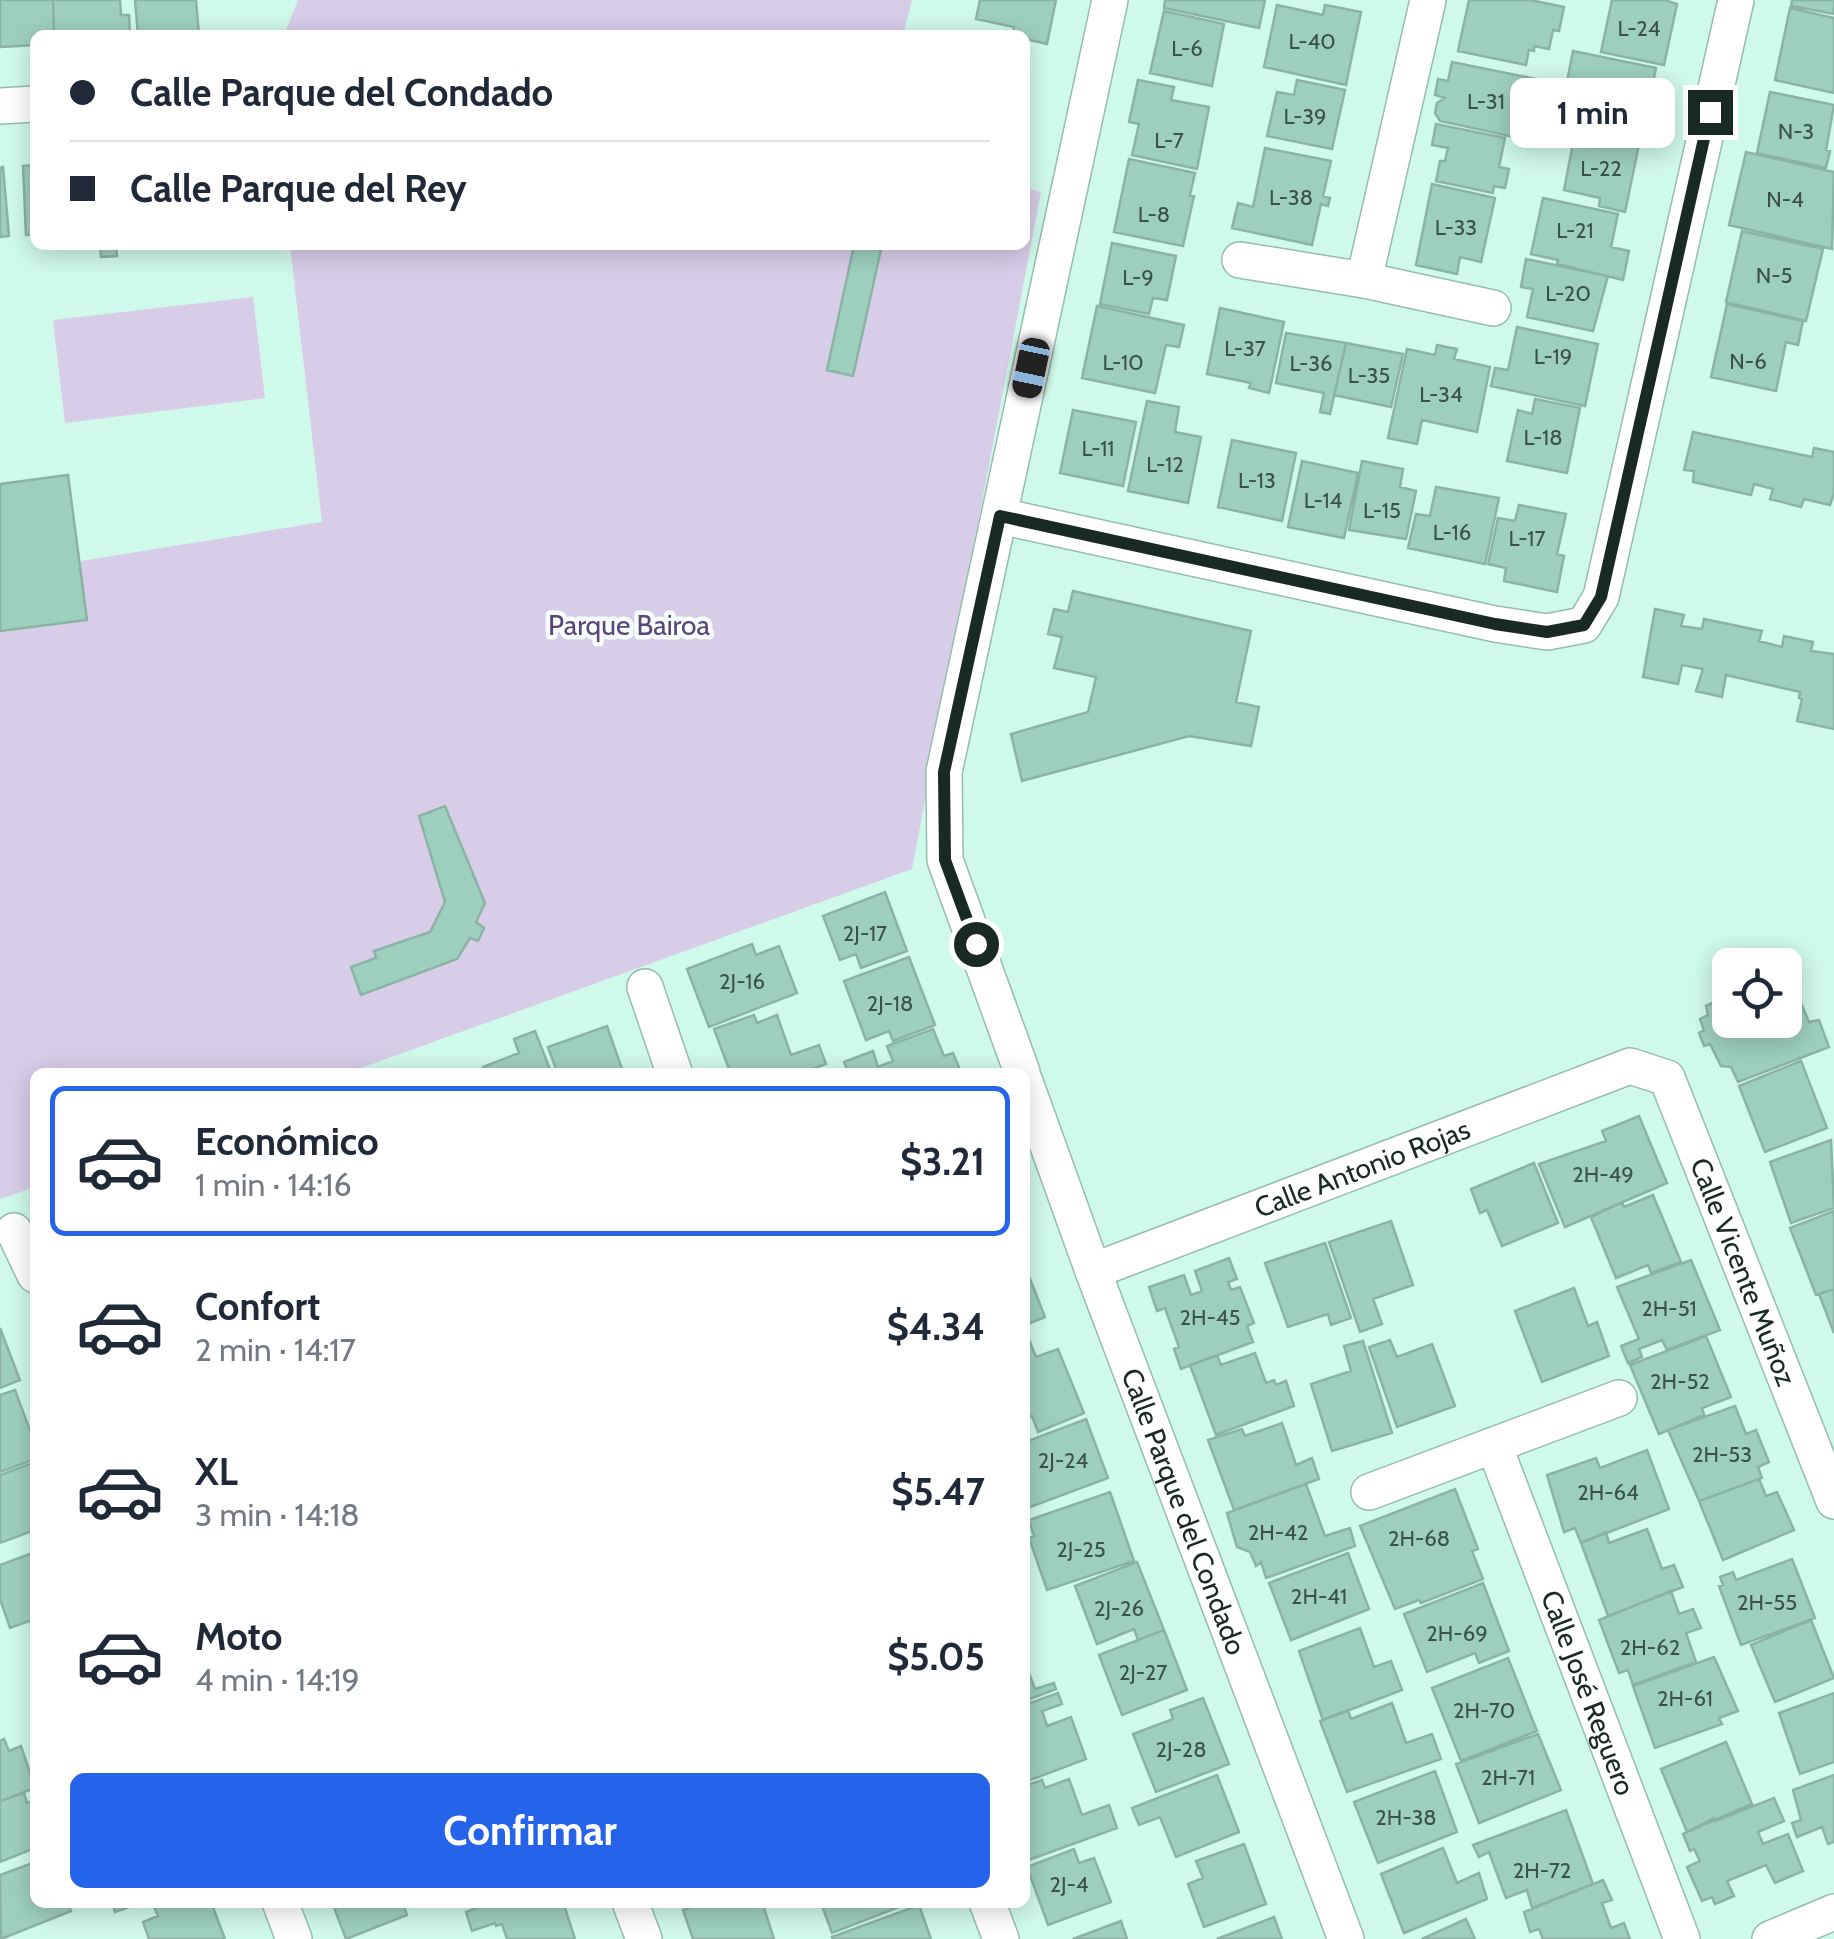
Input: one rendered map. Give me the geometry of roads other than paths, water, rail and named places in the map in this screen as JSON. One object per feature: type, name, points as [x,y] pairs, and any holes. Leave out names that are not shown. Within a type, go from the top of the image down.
[{"type":"street","points":[[1021,1068],[945,860],[944,772],[1110,0]]},
{"type":"street","points":[[1364,280],[1428,0]]},
{"type":"street","points":[[1000,516],[1495,624],[1547,632],[1584,625],[1601,597],[1736,0]]},
{"type":"street","points":[[0,106],[30,104]]},
{"type":"street","points":[[1240,260],[1364,280],[1494,308]]},
{"type":"street","points":[[645,987],[673,1068]]},
{"type":"street","name":"Calle Antonio Rojas","points":[[1093,1271],[1630,1066]]},
{"type":"street","name":"Calle Vicente Muñoz","points":[[1630,1066],[1667,1078],[1834,1501]]},
{"type":"street","name":"Calle Parque del Condado","points":[[1030,1096],[1346,1939]]},
{"type":"street","points":[[14,1231],[30,1265]]},
{"type":"street","points":[[1369,1492],[1619,1398]]},
{"type":"street","name":"Calle José Reguero","points":[[1494,1445],[1682,1939]]},
{"type":"street","points":[[282,1908],[294,1939]]},
{"type":"street","points":[[632,1908],[644,1939]]},
{"type":"street","points":[[989,1908],[1000,1939]]},
{"type":"street","points":[[1770,1939],[1834,1912]]},
{"type":"park label","name":"Parque Bairoa","points":[[629,625]]}]
